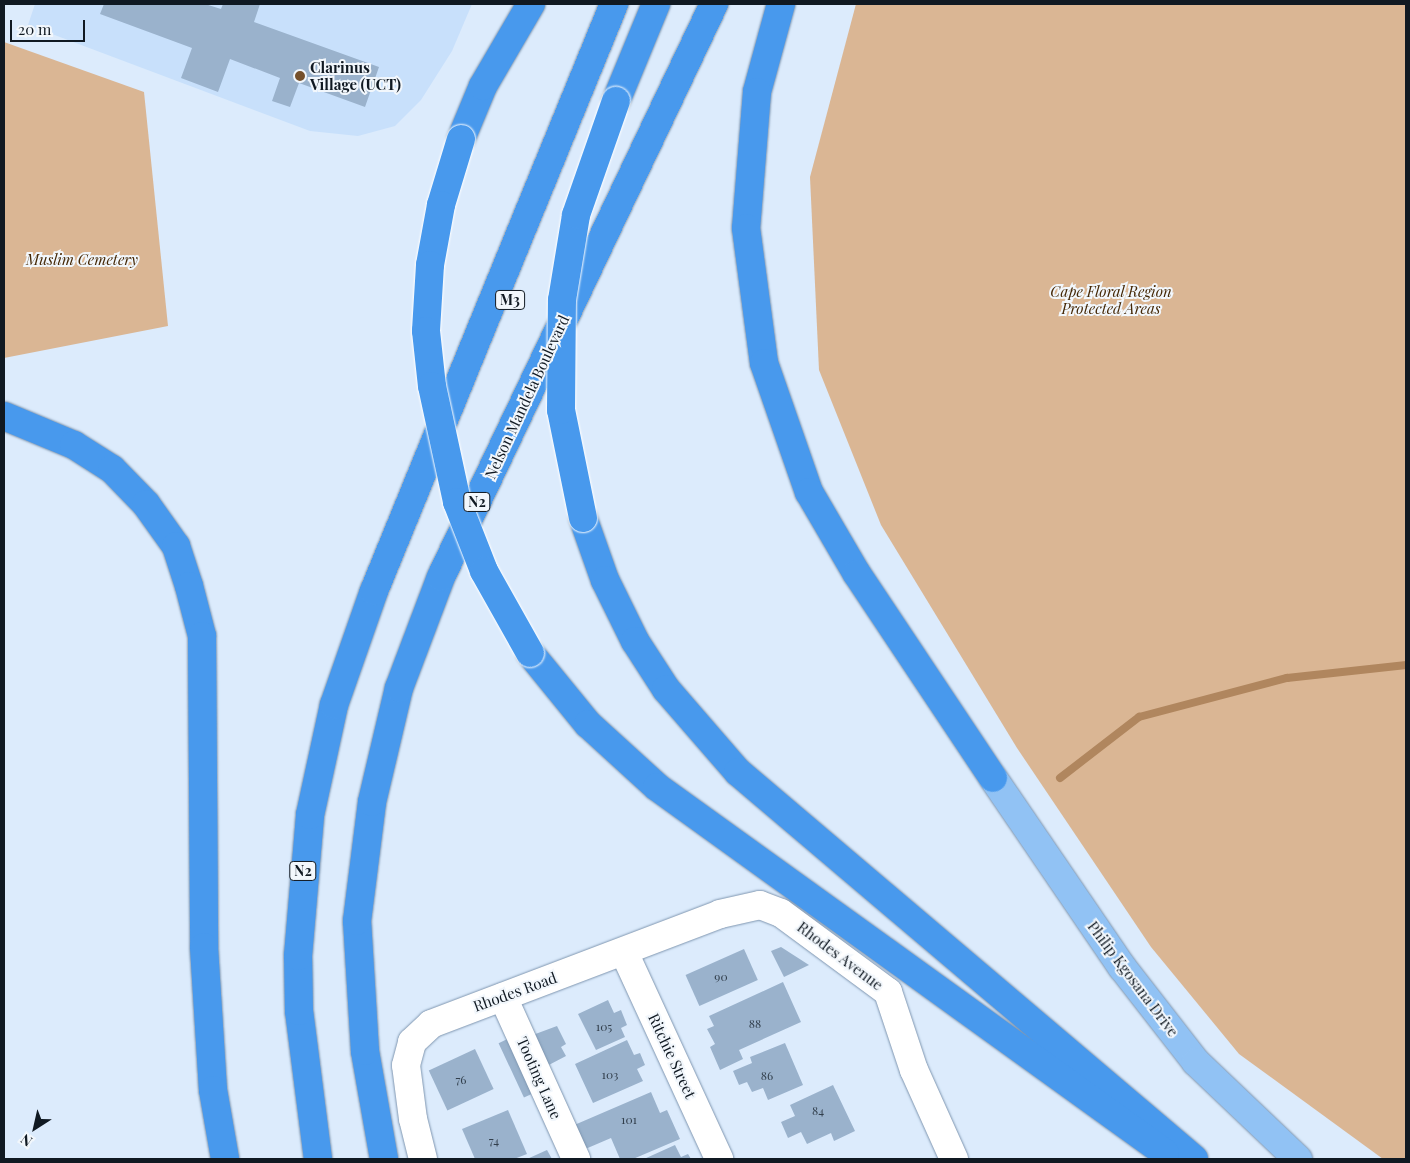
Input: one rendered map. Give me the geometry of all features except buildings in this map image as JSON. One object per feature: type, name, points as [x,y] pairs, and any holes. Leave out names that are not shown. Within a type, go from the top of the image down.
[{"type":"highway","points":[[531,4],[483,86],[461,139],[441,205],[430,265],[426,331],[432,386],[457,502],[484,571],[530,653],[588,724],[657,787],[1175,1159]]},
{"type":"highway","name":"N2","points":[[318,1159],[299,1011],[304,863],[334,705],[374,591],[614,4]]},
{"type":"highway","name":"M3","points":[[374,591],[503,318],[633,4]]},
{"type":"highway","points":[[656,4],[616,101],[576,215],[562,300],[561,410],[583,518],[604,580],[635,641],[666,689],[738,772],[1194,1159]]},
{"type":"highway","name":"Nelson Mandela Boulevard","points":[[384,1159],[365,1051],[357,921],[372,802],[399,688],[441,577],[714,4]]},
{"type":"highway","points":[[780,4],[757,92],[746,228],[764,363],[809,492],[857,574],[993,778]]},
{"type":"highway","points":[[4,416],[74,444],[112,468],[146,504],[176,546],[189,586],[202,636],[204,956],[212,1090],[225,1159]]},
{"type":"main road","name":"Philip Kgosana Drive","points":[[993,778],[1122,967],[1196,1062],[1298,1159]]},
{"type":"street","name":"Rhodes Avenue","points":[[624,952],[749,906],[781,913],[888,992],[914,1070],[954,1159]]},
{"type":"street","name":"Rhodes Road","points":[[424,1159],[412,1119],[406,1065],[412,1042],[431,1024],[624,952]]},
{"type":"street","name":"Ritchie Street","points":[[624,952],[719,1159]]},
{"type":"street","name":"Tooting Lane","points":[[503,997],[576,1159]]},
{"type":"shaded area","name":"Clarinus Village (UCT)","points":[[35,4],[472,4],[452,51],[421,100],[395,126],[358,136],[310,131],[28,25]]},
{"type":"green space","name":"Cape Floral Region Protected Areas","points":[[856,4],[1406,4],[1406,1159],[1383,1159],[1239,1054],[1151,947],[1017,748],[881,525],[819,370],[810,177]]},
{"type":"green space","name":"Muslim Cemetery","points":[[4,42],[144,92],[168,326],[4,358]]},
{"type":"waterway","points":[[1060,778],[1139,717],[1287,678],[1406,665]]},
{"type":"place","name":"Clarinus Village (UCT)","points":[[300,76]]}]
